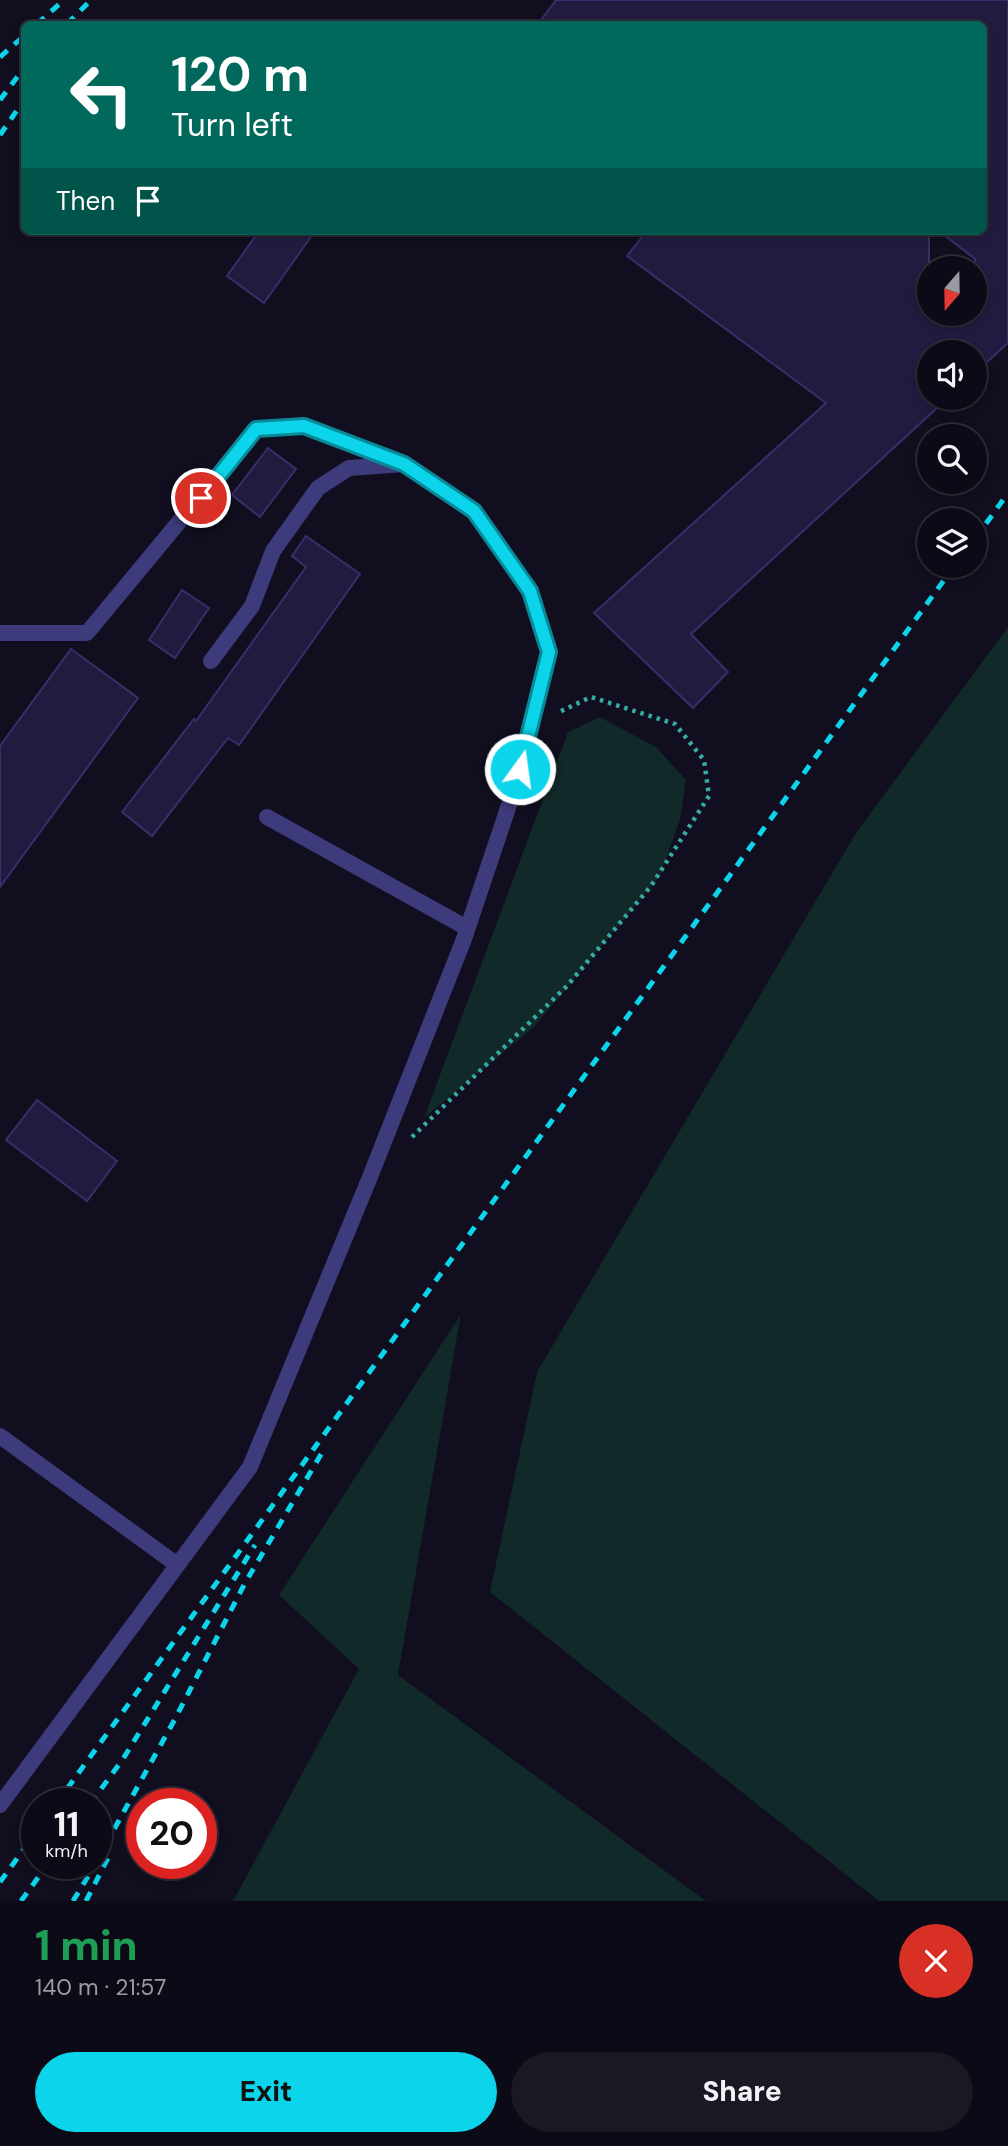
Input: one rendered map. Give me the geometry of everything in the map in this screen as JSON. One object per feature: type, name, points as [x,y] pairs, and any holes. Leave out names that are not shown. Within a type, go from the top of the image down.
[{"type":"lane","points":[[0,633],[87,633],[250,440],[256,429],[304,426],[404,464],[474,511],[530,591],[549,652],[514,790],[467,929],[370,1177],[250,1467],[176,1564],[130,1633],[0,1805]]},
{"type":"lane","points":[[211,661],[253,606],[273,551],[318,488],[349,468],[404,464]]},
{"type":"lane","points":[[267,817],[467,929]]},
{"type":"lane","points":[[0,1436],[176,1564]]},
{"type":"path","points":[[409,1140],[567,986],[651,886],[709,796],[704,760],[675,724],[592,697],[530,725]]},
{"type":"green space","points":[[1008,627],[1008,1901],[879,1901],[490,1592],[537,1372],[856,833]]},
{"type":"green space","points":[[600,717],[656,747],[686,780],[680,819],[660,876],[534,1027],[424,1118],[568,732]]},
{"type":"green space","points":[[461,1314],[398,1675],[706,1901],[233,1901],[359,1669],[279,1595]]},
{"type":"building","points":[[556,0],[1008,0],[1008,343],[987,362],[987,340],[917,340],[917,410],[935,410],[691,634],[728,672],[693,708],[594,613],[826,403],[627,256],[644,235],[929,235],[929,256],[917,256],[917,326],[987,326],[987,256],[971,256],[944,235],[987,235],[987,21],[540,21]]},
{"type":"building","points":[[256,235],[312,235],[264,303],[227,276]]},
{"type":"building","points":[[268,448],[296,469],[260,517],[232,495]]},
{"type":"building","points":[[306,536],[360,574],[239,745],[228,738],[152,836],[122,812],[194,719],[196,721],[306,567],[292,556]]},
{"type":"building","points":[[182,590],[209,608],[175,658],[149,640]]},
{"type":"building","points":[[71,649],[138,698],[0,887],[0,746]]},
{"type":"building","points":[[37,1100],[117,1161],[87,1201],[6,1140]]},
{"type":"railway","points":[[40,21],[64,0]]},
{"type":"railway","points":[[70,21],[91,0]]},
{"type":"railway","points":[[0,57],[21,39]]},
{"type":"railway","points":[[0,100],[21,72]]},
{"type":"railway","points":[[0,135],[21,104]]},
{"type":"railway","points":[[987,522],[1008,493]]},
{"type":"railway","points":[[68,1788],[946,578]]},
{"type":"railway","points":[[112,1833],[245,1583],[323,1451]]},
{"type":"railway","points":[[102,1788],[123,1759],[255,1545]]},
{"type":"railway","points":[[0,1882],[21,1853]]},
{"type":"railway","points":[[21,1901],[37,1879]]},
{"type":"railway","points":[[73,1901],[86,1879]]},
{"type":"railway","points":[[86,1901],[97,1879]]},
{"type":"route","points":[[201,498],[250,440],[256,429],[304,426],[404,464],[474,511],[530,591],[549,652],[520,769]]}]
